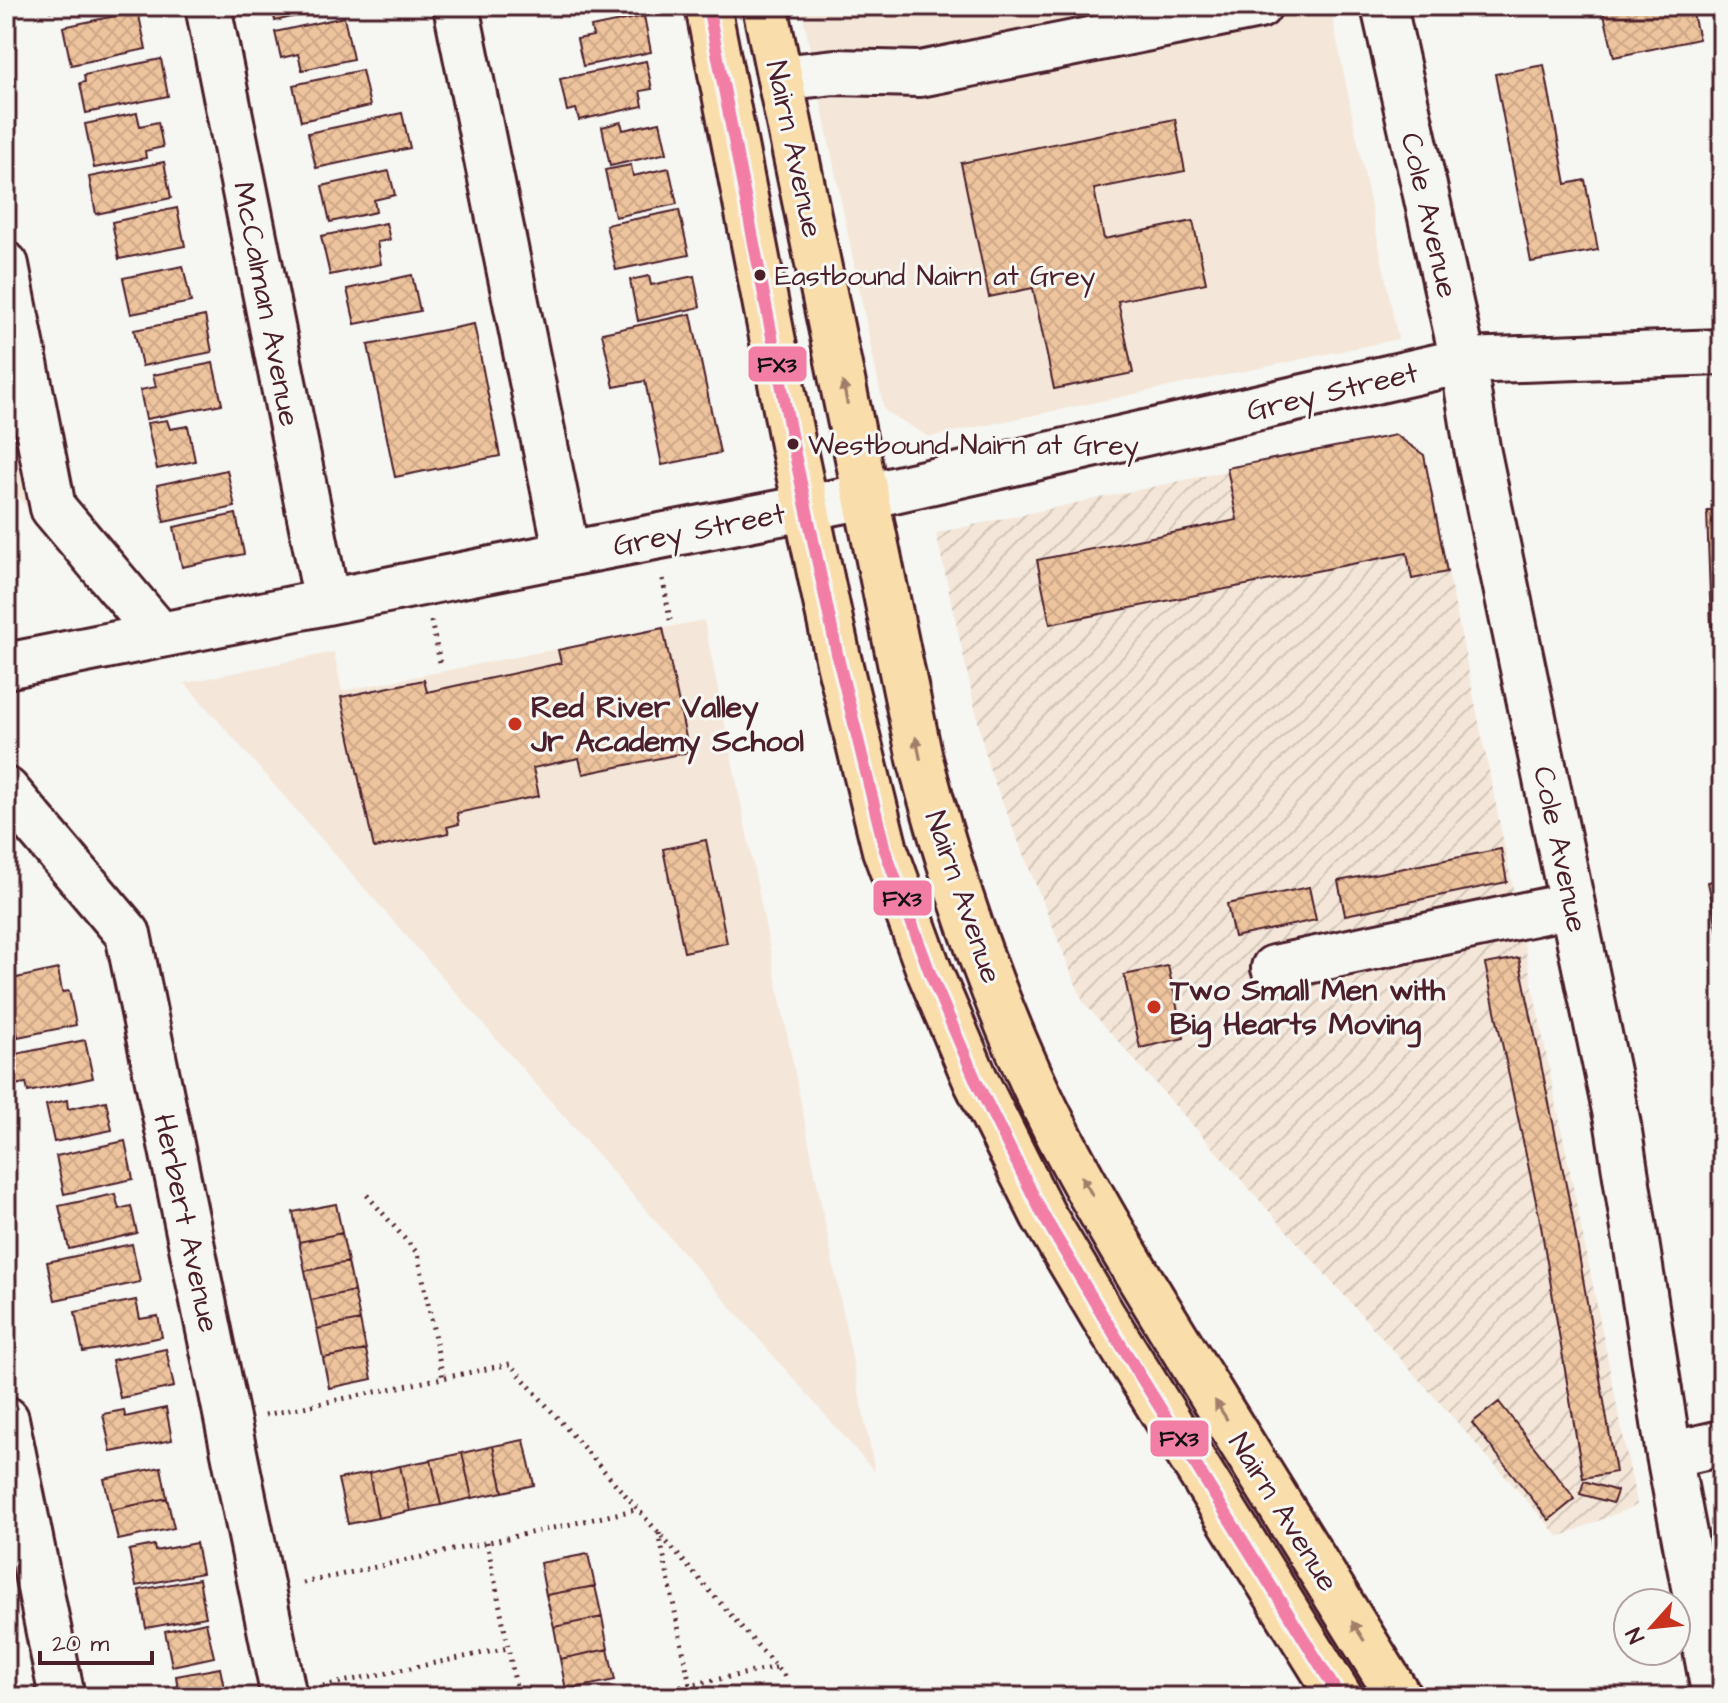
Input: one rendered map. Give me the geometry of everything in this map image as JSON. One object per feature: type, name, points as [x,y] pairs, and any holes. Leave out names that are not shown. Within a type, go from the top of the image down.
[{"type":"main road","name":"Nairn Avenue","points":[[765,6],[920,759],[962,900],[1017,1047],[1079,1171],[1160,1312],[1399,1697]]},
{"type":"main road","name":"Nairn Avenue","points":[[710,17],[838,658],[885,850],[908,916],[953,1031],[1043,1215],[1340,1697]]},
{"type":"main road","points":[[710,17],[780,78]]},
{"type":"street","name":"McCalman Avenue","points":[[208,6],[327,602]]},
{"type":"street","points":[[456,6],[567,554]]},
{"type":"street","points":[[780,78],[835,72],[920,74],[1259,6]]},
{"type":"street","name":"Cole Avenue","points":[[1384,6],[1463,361],[1477,448],[1618,1125],[1669,1455],[1715,1697]]},
{"type":"street","points":[[6,265],[53,508],[160,635]]},
{"type":"street","name":"Grey Street","points":[[6,666],[867,496],[1463,361],[1722,352]]},
{"type":"street","name":"Herbert Avenue","points":[[6,790],[128,934],[299,1693]]},
{"type":"street","points":[[1274,968],[1572,905]]},
{"type":"street","points":[[6,1419],[62,1697]]},
{"type":"street","points":[[1669,1455],[1722,1443]]},
{"type":"path","points":[[663,579],[670,620]]},
{"type":"path","points":[[367,1195],[418,1254],[443,1378]]},
{"type":"path","points":[[260,1416],[510,1364],[788,1680]]},
{"type":"path","points":[[294,1584],[639,1509]]},
{"type":"path","points":[[659,1533],[690,1685]]},
{"type":"path","points":[[487,1542],[518,1697]]},
{"type":"path","points":[[299,1693],[508,1648]]},
{"type":"path","points":[[633,1697],[778,1667]]},
{"type":"shaded area","points":[[801,6],[1330,6],[1398,339],[929,437],[884,410]]},
{"type":"shaded area","points":[[6,348],[42,524],[6,483]]},
{"type":"shaded area","points":[[1396,435],[1424,455],[1637,1505],[1559,1537],[1083,1002],[988,766],[936,533]]},
{"type":"shaded area","points":[[704,620],[875,1472],[185,683],[334,652],[342,691]]},
{"type":"building","points":[[49,6],[99,6],[69,12],[68,8],[50,11]]},
{"type":"building","points":[[272,6],[337,6],[275,21]]},
{"type":"building","points":[[1602,6],[1691,6],[1699,39],[1614,57]]},
{"type":"building","points":[[138,11],[146,49],[71,65],[63,27]]},
{"type":"building","points":[[644,16],[651,52],[583,66],[577,39],[593,36],[591,27]]},
{"type":"building","points":[[344,17],[353,59],[302,70],[298,54],[281,58],[275,32]]},
{"type":"building","points":[[161,59],[168,96],[86,113],[80,83],[85,82],[84,75]]},
{"type":"building","points":[[646,61],[652,89],[640,91],[643,106],[579,120],[576,109],[567,111],[560,79]]},
{"type":"building","points":[[1544,65],[1566,184],[1585,180],[1598,250],[1531,262],[1495,74]]},
{"type":"building","points":[[362,70],[370,106],[301,121],[293,85]]},
{"type":"building","points":[[137,113],[140,126],[158,122],[163,147],[145,151],[146,158],[94,168],[85,124]]},
{"type":"building","points":[[402,113],[410,148],[316,168],[308,133]]},
{"type":"building","points":[[1175,119],[1185,171],[1094,189],[1104,239],[1193,221],[1206,283],[1118,301],[1133,373],[1054,389],[1033,288],[989,297],[961,163]]},
{"type":"building","points":[[621,122],[623,130],[660,122],[667,153],[610,166],[602,127]]},
{"type":"building","points":[[164,162],[171,198],[96,214],[89,177]]},
{"type":"building","points":[[631,165],[633,176],[669,168],[677,204],[615,217],[605,170]]},
{"type":"building","points":[[389,171],[395,195],[374,200],[376,212],[330,222],[322,186]]},
{"type":"building","points":[[177,208],[185,246],[119,259],[112,222]]},
{"type":"building","points":[[679,210],[689,255],[616,270],[606,225]]},
{"type":"building","points":[[386,223],[390,240],[377,242],[381,264],[330,275],[321,236]]},
{"type":"building","points":[[183,266],[191,302],[131,314],[123,278]]},
{"type":"building","points":[[412,275],[420,311],[355,324],[347,289]]},
{"type":"building","points":[[649,276],[651,285],[694,276],[700,307],[638,321],[630,280]]},
{"type":"building","points":[[691,314],[720,453],[662,465],[645,381],[614,387],[602,333]]},
{"type":"building","points":[[205,316],[212,352],[142,366],[134,330]]},
{"type":"building","points":[[474,324],[500,456],[395,477],[368,345]]},
{"type":"building","points":[[213,363],[222,404],[146,419],[140,390],[156,387],[153,375]]},
{"type":"building","points":[[167,420],[170,429],[188,426],[195,461],[157,469],[147,423]]},
{"type":"building","points":[[1396,435],[1424,455],[1447,572],[1412,579],[1407,553],[1050,624],[1037,560],[1237,520],[1227,468]]},
{"type":"building","points":[[227,470],[235,507],[164,522],[157,485]]},
{"type":"building","points":[[1707,511],[1722,511],[1722,626],[1711,626]]},
{"type":"building","points":[[236,514],[244,554],[182,567],[174,527]]},
{"type":"building","name":"Red River Valley Jr Academy School","points":[[663,628],[689,752],[583,774],[579,758],[533,768],[539,796],[457,813],[459,824],[447,827],[449,833],[374,848],[341,697],[424,680],[427,692],[561,663],[558,650]]},
{"type":"building","points":[[706,840],[727,943],[684,952],[663,849]]},
{"type":"building","points":[[1501,849],[1507,882],[1345,915],[1338,881]]},
{"type":"building","points":[[1722,879],[1722,954],[1708,882]]},
{"type":"building","points":[[1309,887],[1316,920],[1234,937],[1227,904]]},
{"type":"building","points":[[1519,958],[1572,1214],[1616,1472],[1583,1478],[1540,1220],[1485,964]]},
{"type":"building","name":"Two Small Men with Big Hearts Moving","points":[[1168,966],[1184,1038],[1140,1048],[1124,975]]},
{"type":"building","points":[[58,969],[62,992],[69,991],[76,1025],[18,1037],[7,980]]},
{"type":"building","points":[[85,1040],[93,1078],[28,1092],[26,1083],[8,1086],[6,1056]]},
{"type":"building","points":[[67,1100],[68,1109],[106,1101],[112,1130],[54,1142],[46,1105]]},
{"type":"building","points":[[125,1141],[133,1179],[64,1194],[56,1156]]},
{"type":"building","points":[[115,1194],[119,1209],[131,1206],[137,1233],[69,1249],[59,1206]]},
{"type":"building","points":[[336,1204],[342,1233],[299,1242],[293,1212]]},
{"type":"building","points":[[342,1233],[348,1262],[305,1271],[299,1242]]},
{"type":"building","points":[[132,1244],[140,1282],[55,1300],[47,1262]]},
{"type":"building","points":[[348,1262],[354,1291],[311,1300],[305,1271]]},
{"type":"building","points":[[354,1291],[360,1320],[317,1329],[311,1300]]},
{"type":"building","points":[[136,1300],[140,1319],[158,1316],[162,1337],[83,1352],[75,1312]]},
{"type":"building","points":[[360,1320],[366,1350],[323,1358],[317,1329]]},
{"type":"building","points":[[166,1349],[174,1387],[120,1398],[112,1360]]},
{"type":"building","points":[[366,1350],[372,1379],[329,1388],[323,1358]]},
{"type":"building","points":[[1499,1402],[1575,1499],[1549,1520],[1472,1423]]},
{"type":"building","points":[[166,1408],[172,1440],[111,1452],[103,1414],[124,1410],[125,1417]]},
{"type":"building","points":[[524,1440],[534,1485],[503,1492],[493,1446]]},
{"type":"building","points":[[493,1446],[503,1492],[472,1498],[462,1453]]},
{"type":"building","points":[[462,1453],[472,1498],[441,1505],[431,1460]]},
{"type":"building","points":[[431,1460],[441,1505],[410,1511],[400,1466]]},
{"type":"building","points":[[400,1466],[410,1511],[378,1518],[369,1473]]},
{"type":"building","points":[[161,1467],[167,1498],[111,1510],[104,1479]]},
{"type":"building","points":[[369,1473],[378,1518],[348,1524],[338,1479]]},
{"type":"building","points":[[1584,1481],[1617,1491],[1613,1503],[1580,1494]]},
{"type":"building","points":[[167,1498],[174,1528],[118,1540],[111,1510]]},
{"type":"building","points":[[196,1543],[202,1573],[136,1586],[129,1550],[154,1545],[155,1551]]},
{"type":"building","points":[[588,1554],[595,1586],[546,1595],[540,1563]]},
{"type":"building","points":[[199,1579],[206,1617],[146,1628],[139,1590]]},
{"type":"building","points":[[595,1586],[602,1617],[554,1627],[546,1595]]},
{"type":"building","points":[[602,1617],[608,1649],[560,1659],[554,1627]]},
{"type":"building","points":[[206,1622],[214,1657],[172,1666],[165,1631]]},
{"type":"building","points":[[608,1649],[615,1680],[566,1690],[560,1659]]},
{"type":"building","points":[[220,1668],[226,1697],[160,1697],[159,1693],[178,1690],[176,1676]]},
{"type":"transit line","name":"FX3","points":[[708,6],[794,450],[838,658],[885,850],[930,973],[976,1081],[1043,1215],[1340,1697]]},
{"type":"place","name":"Eastbound Nairn at Grey","points":[[760,275]]},
{"type":"place","name":"Westbound Nairn at Grey","points":[[793,444]]},
{"type":"place","name":"Red River Valley Jr Academy School","points":[[515,724]]},
{"type":"place","name":"Two Small Men with Big Hearts Moving","points":[[1154,1007]]}]
